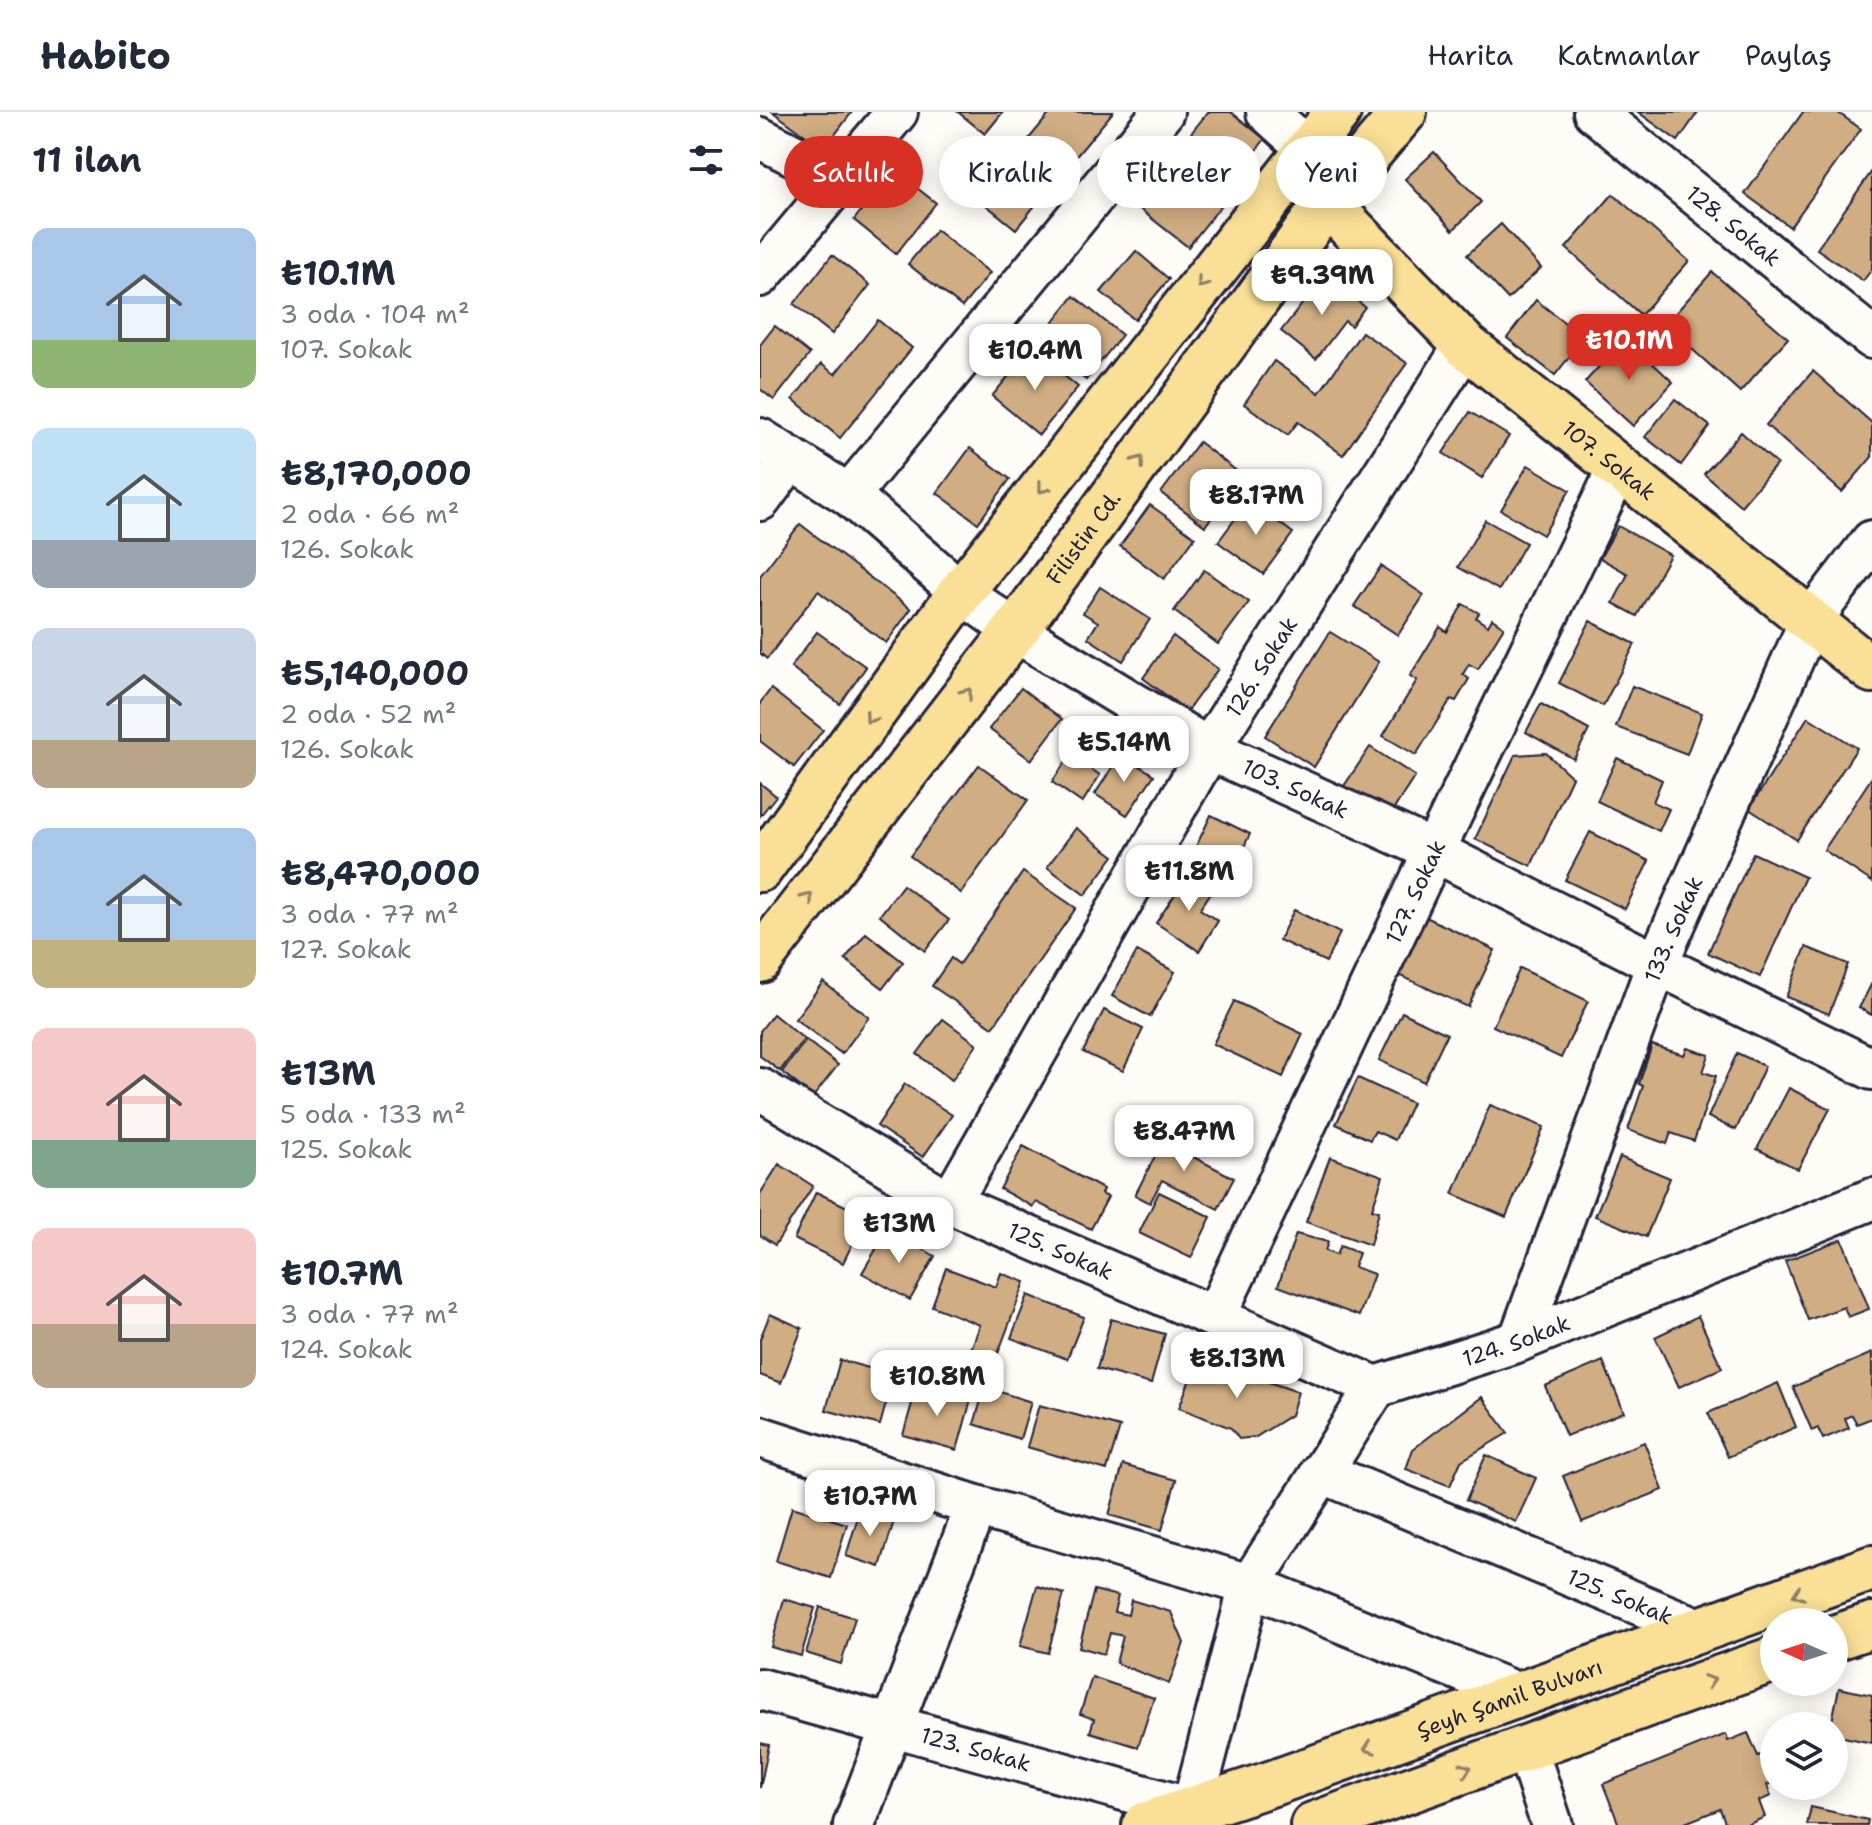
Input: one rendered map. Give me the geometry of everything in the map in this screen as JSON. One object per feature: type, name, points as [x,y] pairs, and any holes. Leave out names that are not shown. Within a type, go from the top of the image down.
[{"type":"main road","points":[[1317,136],[1338,112]]},
{"type":"main road","name":"Filistin Cd.","points":[[1384,136],[1404,112]]},
{"type":"main road","points":[[760,869],[961,592],[1276,188]]},
{"type":"main road","name":"Filistin Cd.","points":[[760,960],[1015,631],[1323,208]]},
{"type":"main road","name":"107. Sokak","points":[[1332,208],[1465,345],[1872,670]]},
{"type":"main road","name":"Şeyh Şamil Bulvarı","points":[[1145,1825],[1273,1783],[1872,1568]]},
{"type":"main road","points":[[1848,1633],[1872,1625]]},
{"type":"main road","points":[[1313,1825],[1355,1816],[1526,1747],[1760,1664]]},
{"type":"street","points":[[877,136],[897,112]]},
{"type":"street","points":[[849,495],[1163,112]]},
{"type":"street","points":[[1267,112],[1294,136]]},
{"type":"street","name":"128. Sokak","points":[[1594,112],[1872,338]]},
{"type":"street","points":[[760,138],[784,150]]},
{"type":"street","points":[[760,276],[817,208]]},
{"type":"street","name":"126. Sokak","points":[[950,1203],[1209,749],[1465,345]]},
{"type":"street","points":[[760,500],[776,449]]},
{"type":"street","name":"103. Sokak","points":[[776,449],[849,495],[961,592],[1015,631],[1209,749],[1434,851],[1872,1069]]},
{"type":"street","name":"127. Sokak","points":[[1215,1317],[1619,467]]},
{"type":"street","name":"133. Sokak","points":[[1519,1341],[1657,964],[1810,621],[1872,541]]},
{"type":"street","name":"125. Sokak","points":[[760,1089],[950,1203],[1376,1387]]},
{"type":"street","name":"124. Sokak","points":[[1376,1387],[1519,1341],[1872,1199]]},
{"type":"street","points":[[1192,1809],[1250,1585],[1376,1387]]},
{"type":"street","points":[[760,1437],[976,1506],[1250,1585],[1519,1694]]},
{"type":"street","name":"125. Sokak","points":[[1321,1472],[1699,1629]]},
{"type":"street","points":[[854,1825],[976,1506]]},
{"type":"street","name":"123. Sokak","points":[[760,1689],[1192,1809]]},
{"type":"street","points":[[1526,1747],[1552,1825]]},
{"type":"building","points":[[773,112],[852,112],[834,136],[806,136]]},
{"type":"building","points":[[958,112],[1003,112],[985,134]]},
{"type":"building","points":[[1051,112],[1113,112],[1081,151],[1081,136],[1031,136]]},
{"type":"building","points":[[1208,112],[1231,112],[1265,139],[1260,145],[1260,136],[1189,136]]},
{"type":"building","points":[[1638,112],[1698,112],[1678,141]]},
{"type":"building","points":[[1803,112],[1837,112],[1861,129],[1790,227],[1745,194]]},
{"type":"building","points":[[1434,152],[1481,202],[1453,230],[1405,179]]},
{"type":"building","points":[[1872,171],[1872,269],[1863,281],[1817,249]]},
{"type":"building","points":[[923,193],[936,203],[896,254],[854,220],[863,208],[923,208]]},
{"type":"building","points":[[1613,194],[1689,261],[1641,315],[1566,248]]},
{"type":"building","points":[[990,208],[1033,208],[1016,229]]},
{"type":"building","points":[[1139,208],[1219,208],[1188,247]]},
{"type":"building","points":[[1501,224],[1541,268],[1508,299],[1467,255]]},
{"type":"building","points":[[936,230],[990,273],[962,307],[908,264]]},
{"type":"building","points":[[1136,251],[1169,279],[1135,320],[1101,292]]},
{"type":"building","points":[[832,255],[870,285],[832,334],[794,304]]},
{"type":"building","points":[[1712,272],[1788,338],[1740,392],[1665,325]]},
{"type":"building","points":[[1325,275],[1365,307],[1351,326],[1345,321],[1316,359],[1281,331]]},
{"type":"building","points":[[1074,296],[1122,335],[1086,380],[1038,341]]},
{"type":"building","points":[[1536,300],[1584,338],[1555,375],[1507,338]]},
{"type":"building","points":[[878,320],[912,348],[840,438],[793,399],[821,364],[835,374]]},
{"type":"building","points":[[775,326],[810,354],[774,400],[760,389],[760,345]]},
{"type":"building","points":[[1362,332],[1407,363],[1343,455],[1298,422],[1288,435],[1244,404],[1274,361],[1319,393]]},
{"type":"building","points":[[1625,338],[1673,382],[1633,426],[1585,382]]},
{"type":"building","points":[[1031,349],[1078,387],[1039,435],[992,396]]},
{"type":"building","points":[[1813,371],[1872,423],[1872,457],[1842,492],[1766,425]]},
{"type":"building","points":[[1675,399],[1710,426],[1681,465],[1645,437]]},
{"type":"building","points":[[1470,412],[1509,436],[1482,478],[1443,453]]},
{"type":"building","points":[[1741,432],[1777,464],[1741,506],[1704,474]]},
{"type":"building","points":[[1199,442],[1243,476],[1205,526],[1161,493]]},
{"type":"building","points":[[970,448],[1010,479],[978,523],[937,493]]},
{"type":"building","points":[[1528,465],[1570,490],[1543,535],[1501,510]]},
{"type":"building","points":[[1249,500],[1293,533],[1263,574],[1218,542]]},
{"type":"building","points":[[1150,505],[1195,537],[1164,579],[1120,546]]},
{"type":"building","points":[[1485,520],[1526,543],[1499,590],[1458,567]]},
{"type":"building","points":[[800,524],[911,609],[886,643],[818,591],[767,659],[760,653],[760,576]]},
{"type":"building","points":[[1618,526],[1670,555],[1637,616],[1613,603],[1628,574],[1600,558]]},
{"type":"building","points":[[1381,566],[1424,595],[1398,635],[1354,606]]},
{"type":"building","points":[[1204,570],[1249,602],[1218,644],[1174,611]]},
{"type":"building","points":[[1100,587],[1150,619],[1123,661],[1088,638],[1098,622],[1083,613]]},
{"type":"building","points":[[1463,604],[1479,613],[1476,618],[1488,626],[1492,619],[1504,627],[1478,669],[1469,664],[1463,674],[1469,679],[1456,701],[1451,699],[1416,755],[1383,736],[1417,680],[1410,676],[1440,627],[1447,632]]},
{"type":"building","points":[[1590,621],[1635,644],[1603,706],[1559,683]]},
{"type":"building","points":[[817,632],[866,667],[840,704],[791,667]]},
{"type":"building","points":[[1330,632],[1379,662],[1314,767],[1265,736]]},
{"type":"building","points":[[1173,636],[1218,669],[1187,711],[1143,678]]},
{"type":"building","points":[[1632,686],[1702,713],[1687,754],[1616,727]]},
{"type":"building","points":[[1021,688],[1062,719],[1031,760],[989,729]]},
{"type":"building","points":[[771,689],[823,730],[794,767],[760,741],[760,703]]},
{"type":"building","points":[[1541,704],[1589,730],[1574,759],[1526,732]]},
{"type":"building","points":[[1808,717],[1857,748],[1797,840],[1749,809]]},
{"type":"building","points":[[1085,733],[1103,746],[1088,767],[1100,775],[1082,803],[1052,782]]},
{"type":"building","points":[[1370,747],[1415,776],[1390,815],[1344,786]]},
{"type":"building","points":[[1546,753],[1572,777],[1531,866],[1475,839],[1515,755]]},
{"type":"building","points":[[1121,754],[1154,775],[1127,815],[1095,794]]},
{"type":"building","points":[[1617,758],[1662,780],[1653,802],[1669,809],[1659,831],[1597,801]]},
{"type":"building","points":[[979,765],[1028,800],[961,893],[910,856]]},
{"type":"building","points":[[1872,777],[1872,882],[1824,850]]},
{"type":"building","points":[[760,783],[776,796],[760,816]]},
{"type":"building","points":[[1211,815],[1250,834],[1230,876],[1191,857]]},
{"type":"building","points":[[1076,828],[1114,856],[1085,895],[1047,867]]},
{"type":"building","points":[[1590,832],[1649,861],[1625,909],[1565,880]]},
{"type":"building","points":[[1753,853],[1805,877],[1760,977],[1708,953]]},
{"type":"building","points":[[1023,872],[1076,908],[993,1027],[932,986],[951,958],[959,964]]},
{"type":"building","points":[[1190,872],[1214,888],[1200,909],[1218,921],[1199,951],[1156,923]]},
{"type":"building","points":[[903,885],[949,920],[925,951],[880,915]]},
{"type":"building","points":[[1294,910],[1340,933],[1326,962],[1279,940]]},
{"type":"building","points":[[1426,917],[1495,950],[1468,1007],[1399,975]]},
{"type":"building","points":[[866,933],[903,962],[883,988],[845,959]]},
{"type":"building","points":[[1806,947],[1848,964],[1829,1014],[1786,997]]},
{"type":"building","points":[[1137,951],[1175,972],[1150,1017],[1112,996]]},
{"type":"building","points":[[1520,968],[1588,1001],[1561,1058],[1493,1026]]},
{"type":"building","points":[[823,982],[869,1017],[842,1054],[795,1019]]},
{"type":"building","points":[[1872,983],[1872,1015],[1859,1008]]},
{"type":"building","points":[[1234,1001],[1303,1034],[1283,1077],[1213,1044]]},
{"type":"building","points":[[1104,1010],[1143,1029],[1123,1071],[1083,1052]]},
{"type":"building","points":[[1402,1012],[1447,1034],[1424,1082],[1379,1060]]},
{"type":"building","points":[[773,1014],[804,1039],[780,1071],[760,1056],[760,1031]]},
{"type":"building","points":[[943,1019],[977,1044],[952,1080],[917,1054]]},
{"type":"building","points":[[806,1040],[838,1065],[813,1097],[782,1072]]},
{"type":"building","points":[[1652,1045],[1684,1055],[1687,1048],[1709,1055],[1703,1072],[1716,1076],[1694,1141],[1671,1133],[1667,1144],[1628,1130],[1643,1086],[1639,1084]]},
{"type":"building","points":[[1737,1053],[1765,1066],[1736,1130],[1708,1117]]},
{"type":"building","points":[[1358,1078],[1412,1103],[1395,1140],[1375,1131],[1370,1140],[1336,1124]]},
{"type":"building","points":[[905,1084],[952,1115],[923,1157],[877,1126]]},
{"type":"building","points":[[1789,1088],[1830,1109],[1798,1169],[1757,1149]]},
{"type":"building","points":[[1490,1105],[1544,1127],[1506,1217],[1453,1194]]},
{"type":"building","points":[[1170,1127],[1189,1137],[1182,1151],[1234,1178],[1218,1209],[1162,1180],[1150,1203],[1135,1195]]},
{"type":"building","points":[[1023,1146],[1103,1189],[1101,1194],[1108,1197],[1091,1229],[1036,1202],[1033,1207],[1000,1189]]},
{"type":"building","points":[[1330,1157],[1383,1176],[1372,1209],[1379,1211],[1370,1245],[1306,1222]]},
{"type":"building","points":[[1620,1157],[1670,1178],[1646,1237],[1595,1216]]},
{"type":"building","points":[[779,1164],[813,1186],[775,1245],[760,1235],[760,1194]]},
{"type":"building","points":[[816,1192],[866,1216],[843,1263],[794,1239]]},
{"type":"building","points":[[1159,1192],[1211,1217],[1191,1258],[1139,1233]]},
{"type":"building","points":[[888,1229],[935,1256],[910,1300],[862,1273]]},
{"type":"building","points":[[1296,1234],[1328,1242],[1325,1251],[1336,1255],[1340,1246],[1359,1253],[1354,1267],[1374,1274],[1359,1316],[1278,1286]]},
{"type":"building","points":[[1842,1239],[1869,1309],[1848,1317],[1844,1307],[1808,1320],[1785,1261]]},
{"type":"building","points":[[946,1268],[996,1287],[1001,1273],[1025,1282],[994,1364],[969,1355],[980,1325],[932,1306]]},
{"type":"building","points":[[1028,1295],[1084,1317],[1067,1359],[1011,1338]]},
{"type":"building","points":[[770,1314],[802,1328],[781,1383],[760,1375],[760,1339]]},
{"type":"building","points":[[1698,1316],[1722,1368],[1679,1387],[1655,1337]]},
{"type":"building","points":[[1111,1319],[1165,1334],[1151,1384],[1097,1369]]},
{"type":"building","points":[[1872,1353],[1872,1418],[1857,1424],[1852,1415],[1845,1418],[1849,1428],[1823,1439],[1818,1428],[1812,1431],[1793,1387]]},
{"type":"building","points":[[1198,1358],[1298,1392],[1291,1415],[1256,1437],[1239,1439],[1231,1428],[1179,1408]]},
{"type":"building","points":[[840,1360],[894,1375],[880,1425],[826,1410]]},
{"type":"building","points":[[1603,1361],[1624,1412],[1566,1436],[1545,1386]]},
{"type":"building","points":[[1778,1383],[1796,1427],[1728,1457],[1708,1413]]},
{"type":"building","points":[[917,1386],[971,1400],[957,1450],[903,1435]]},
{"type":"building","points":[[985,1387],[1031,1402],[1020,1439],[974,1424]]},
{"type":"building","points":[[1482,1397],[1508,1433],[1461,1461],[1450,1486],[1406,1469],[1413,1449]]},
{"type":"building","points":[[1039,1405],[1120,1427],[1107,1470],[1027,1447]]},
{"type":"building","points":[[1644,1442],[1663,1490],[1582,1522],[1563,1476]]},
{"type":"building","points":[[1486,1455],[1536,1478],[1516,1522],[1466,1500]]},
{"type":"building","points":[[1123,1465],[1176,1480],[1162,1530],[1109,1515]]},
{"type":"building","points":[[792,1507],[847,1524],[831,1578],[776,1561]]},
{"type":"building","points":[[860,1510],[894,1521],[880,1567],[846,1556]]},
{"type":"building","points":[[1037,1586],[1064,1594],[1048,1653],[1020,1646]]},
{"type":"building","points":[[1094,1590],[1118,1596],[1114,1612],[1128,1615],[1131,1600],[1171,1612],[1184,1643],[1169,1684],[1116,1663],[1123,1636],[1110,1633],[1104,1654],[1079,1647]]},
{"type":"building","points":[[784,1599],[815,1608],[801,1656],[771,1647]]},
{"type":"building","points":[[820,1607],[855,1618],[841,1664],[806,1653]]},
{"type":"building","points":[[1092,1677],[1154,1698],[1138,1747],[1090,1732],[1094,1719],[1080,1714]]},
{"type":"building","points":[[1848,1690],[1872,1695],[1872,1743],[1848,1738],[1848,1712],[1834,1712],[1837,1696],[1848,1696]]},
{"type":"building","points":[[1748,1733],[1760,1755],[1759,1801],[1765,1817],[1747,1825],[1726,1825],[1720,1809],[1680,1825],[1619,1825],[1603,1784],[1726,1734],[1728,1741]]},
{"type":"building","points":[[760,1743],[769,1745],[760,1788]]},
{"type":"building","points":[[1811,1807],[1868,1820],[1867,1825],[1807,1825]]}]
